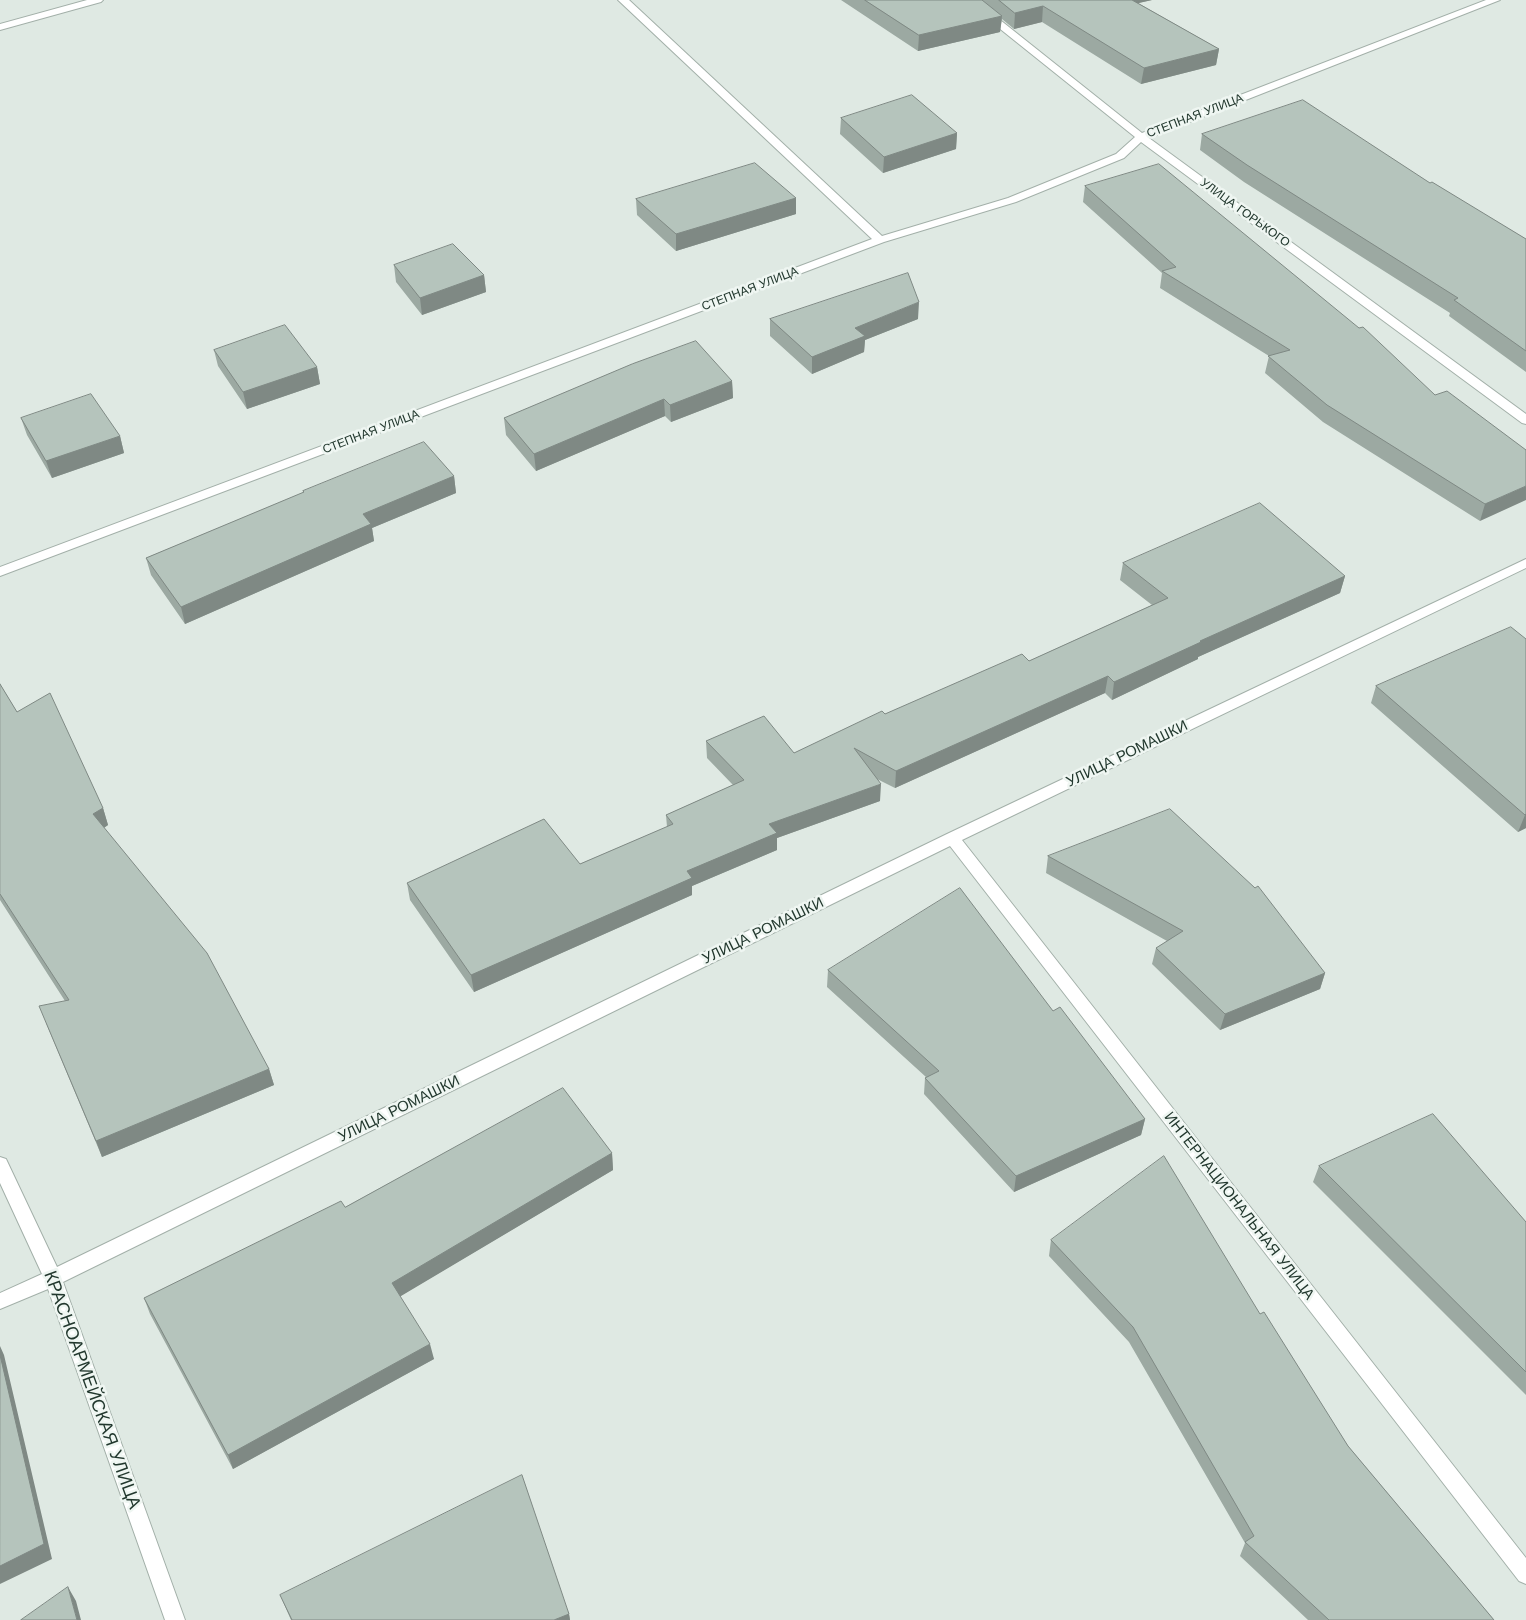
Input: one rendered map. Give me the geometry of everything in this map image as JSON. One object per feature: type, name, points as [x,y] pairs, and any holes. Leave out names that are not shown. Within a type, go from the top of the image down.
[{"type":"street","points":[[0,27],[98,0]]},
{"type":"street","points":[[623,0],[880,240]]},
{"type":"street","name":"УЛИЦА ГОРЬКОГО","points":[[969,0],[1141,137],[1526,420]]},
{"type":"street","name":"СТЕПНАЯ УЛИЦА","points":[[0,572],[880,240],[1012,200],[1120,156],[1141,137],[1495,0]]},
{"type":"street","name":"УЛИЦА РОМАШКИ","points":[[0,1301],[53,1278],[952,838],[1526,563]]},
{"type":"street","name":"ИНТЕРНАЦИОНАЛЬНАЯ УЛИЦА","points":[[952,838],[1526,1574]]},
{"type":"street","name":"КРАСНОАРМЕЙСКАЯ УЛИЦА","points":[[0,1164],[53,1278],[175,1620]]},
{"type":"building","points":[[865,0],[982,0],[1002,16],[919,35]]},
{"type":"building","points":[[999,0],[1132,0],[1219,49],[1144,68],[1043,6],[1015,13]]},
{"type":"building","points":[[912,95],[957,133],[884,157],[841,118]]},
{"type":"building","points":[[1303,100],[1430,183],[1432,182],[1526,239],[1526,351],[1454,300],[1458,298],[1247,165],[1202,134]]},
{"type":"building","points":[[755,163],[796,198],[676,234],[636,199]]},
{"type":"building","points":[[1159,164],[1359,328],[1363,327],[1435,395],[1447,391],[1526,450],[1526,486],[1485,504],[1327,405],[1268,356],[1290,350],[1162,271],[1176,267],[1085,186]]},
{"type":"building","points":[[453,244],[484,275],[420,298],[394,265]]},
{"type":"building","points":[[908,273],[919,302],[855,328],[865,336],[812,357],[770,319]]},
{"type":"building","points":[[285,325],[317,367],[243,392],[214,350]]},
{"type":"building","points":[[696,341],[732,381],[670,405],[664,399],[534,454],[504,418],[632,364]]},
{"type":"building","points":[[91,394],[120,436],[46,461],[21,418]]},
{"type":"building","points":[[424,442],[454,476],[363,514],[371,524],[181,607],[146,558],[303,491]]},
{"type":"building","points":[[1260,503],[1345,576],[1114,682],[1108,676],[896,771],[854,748],[881,784],[769,824],[777,833],[687,871],[692,878],[471,975],[407,883],[544,819],[580,864],[673,824],[666,815],[744,780],[706,741],[764,716],[794,753],[882,711],[885,714],[1022,654],[1029,661],[1168,598],[1123,563]]},
{"type":"building","points":[[1511,627],[1526,639],[1525,815],[1376,686]]},
{"type":"building","points":[[0,684],[17,712],[50,693],[103,808],[93,814],[207,953],[269,1069],[96,1141],[39,1006],[69,1000],[0,894]]},
{"type":"building","points":[[1170,809],[1255,888],[1258,886],[1325,973],[1225,1014],[1156,948],[1183,931],[1048,856]]},
{"type":"building","points":[[960,888],[1053,1011],[1060,1007],[1145,1119],[1016,1176],[925,1078],[939,1071],[828,970]]},
{"type":"building","points":[[563,1088],[612,1153],[392,1283],[430,1344],[228,1455],[144,1298],[341,1201],[345,1207]]},
{"type":"building","points":[[1433,1114],[1526,1222],[1526,1372],[1319,1166]]},
{"type":"building","points":[[1164,1156],[1260,1314],[1264,1312],[1348,1446],[1494,1620],[1329,1620],[1245,1542],[1254,1536],[1133,1327],[1051,1240]]},
{"type":"building","points":[[0,1355],[44,1544],[0,1566]]},
{"type":"building","points":[[522,1475],[569,1614],[554,1620],[292,1620],[280,1595]]},
{"type":"building","points":[[68,1587],[77,1620],[21,1620]]}]
